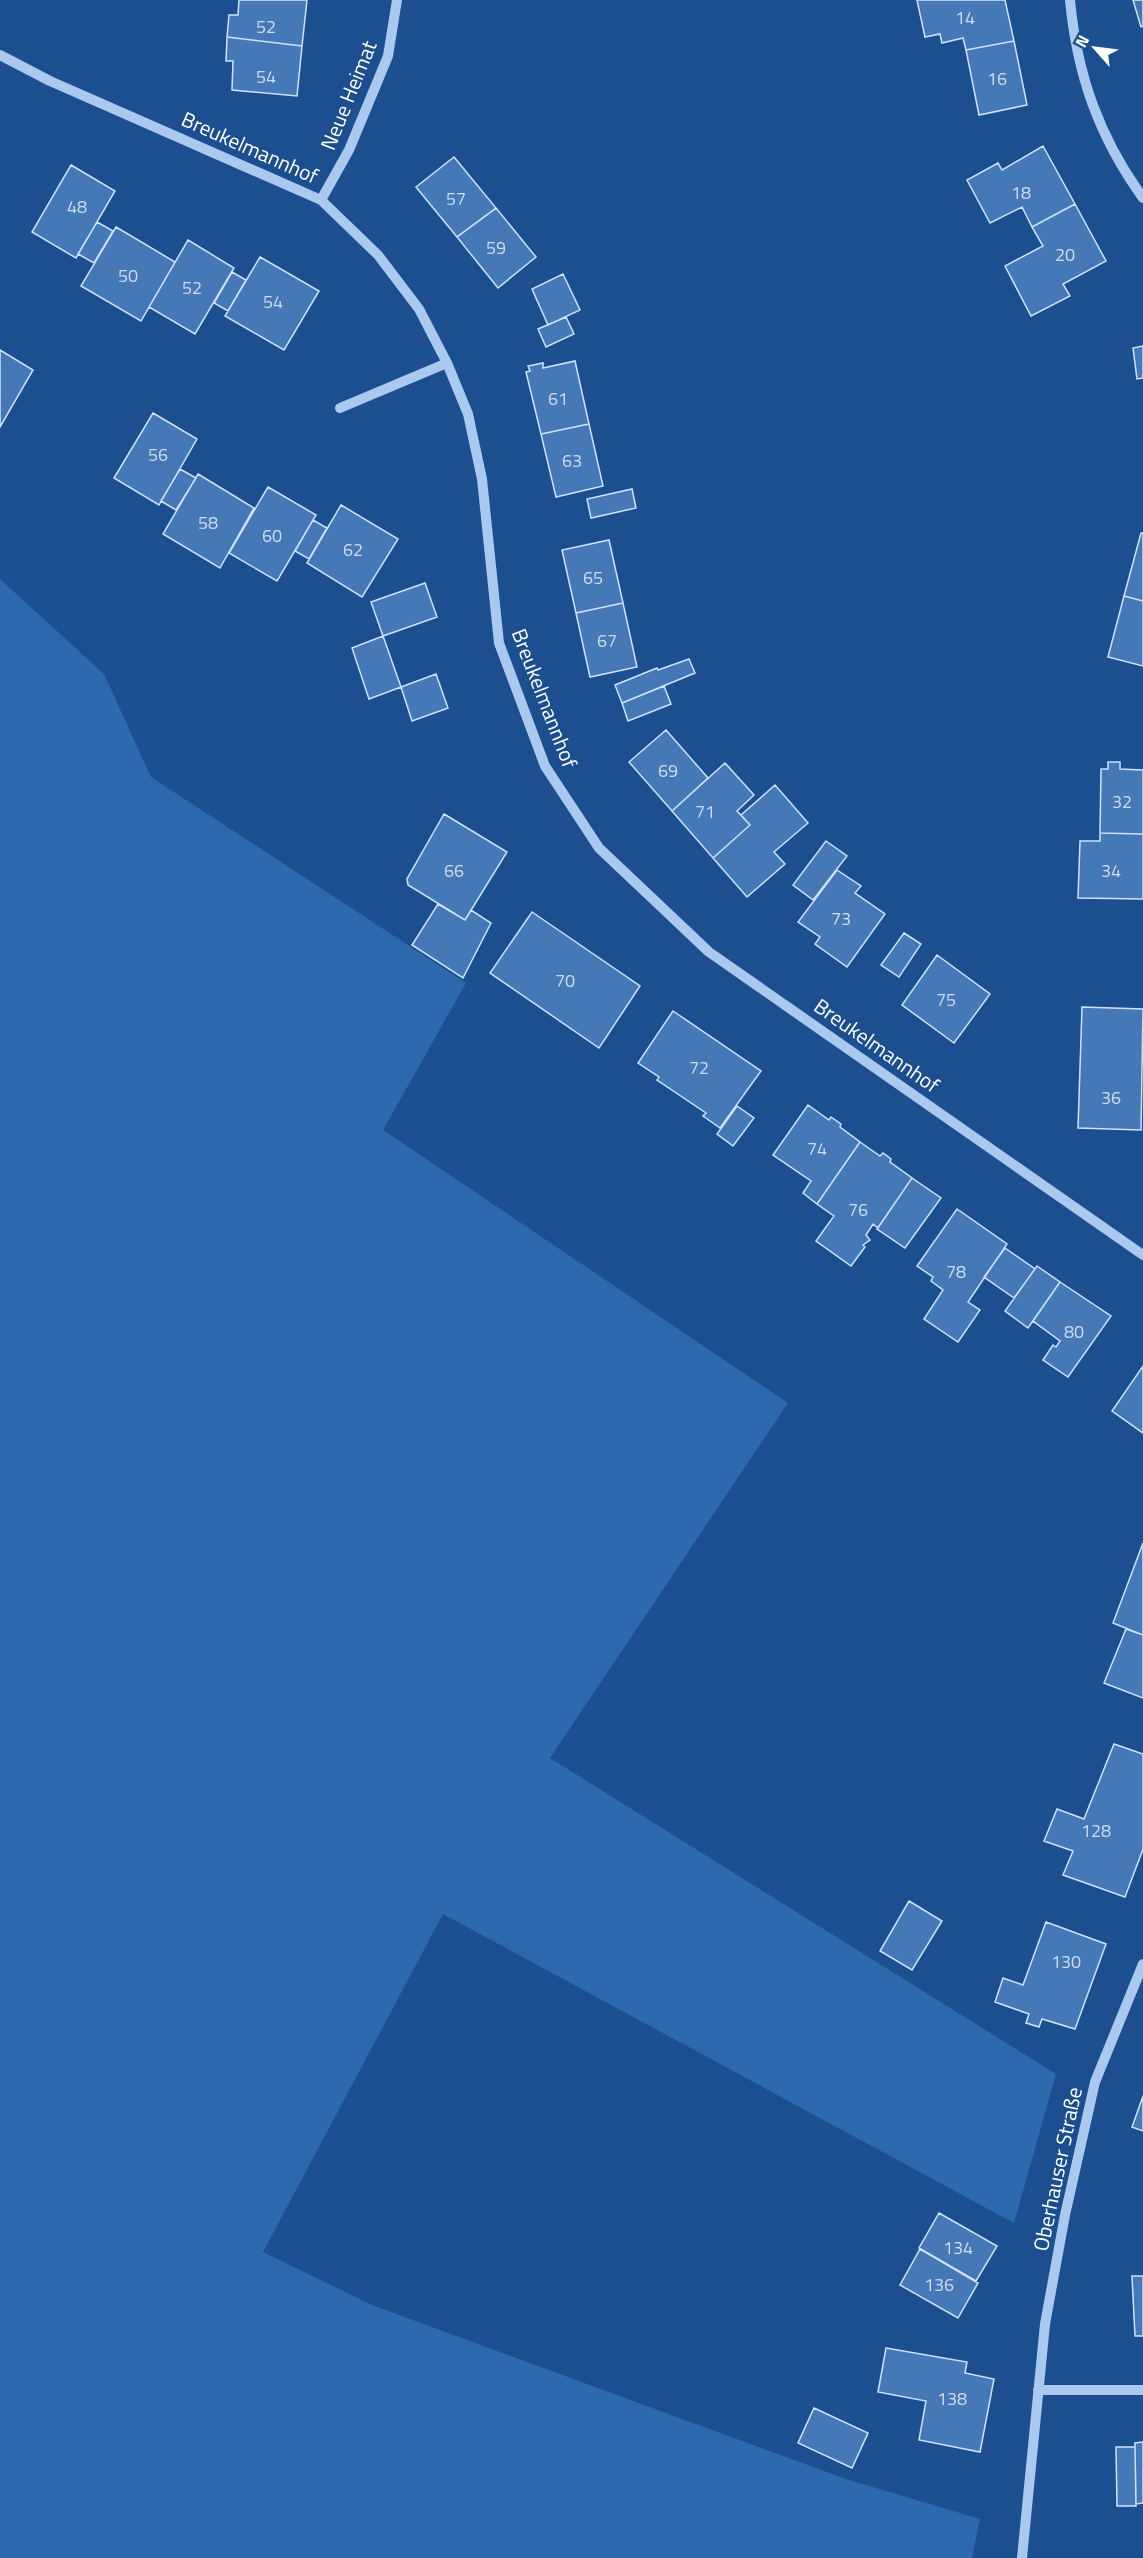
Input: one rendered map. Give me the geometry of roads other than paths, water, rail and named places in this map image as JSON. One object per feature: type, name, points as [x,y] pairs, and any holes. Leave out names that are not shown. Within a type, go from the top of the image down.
[{"type":"street","name":"Neue Heimat","points":[[321,200],[349,150],[388,57],[397,0]]},
{"type":"street","points":[[1071,0],[1074,35],[1090,101],[1122,169],[1143,198]]},
{"type":"street","name":"Breukelmannhof","points":[[0,55],[50,81],[321,200],[385,264],[419,309],[447,363],[468,414],[482,479],[499,643],[545,766],[599,848],[709,952],[1143,1256]]},
{"type":"street","points":[[340,408],[447,363]]},
{"type":"street","name":"Oberhauser Straße","points":[[1022,2558],[1045,2324],[1065,2215],[1095,2082],[1143,1964]]},
{"type":"street","points":[[1038,2390],[1143,2390]]}]
